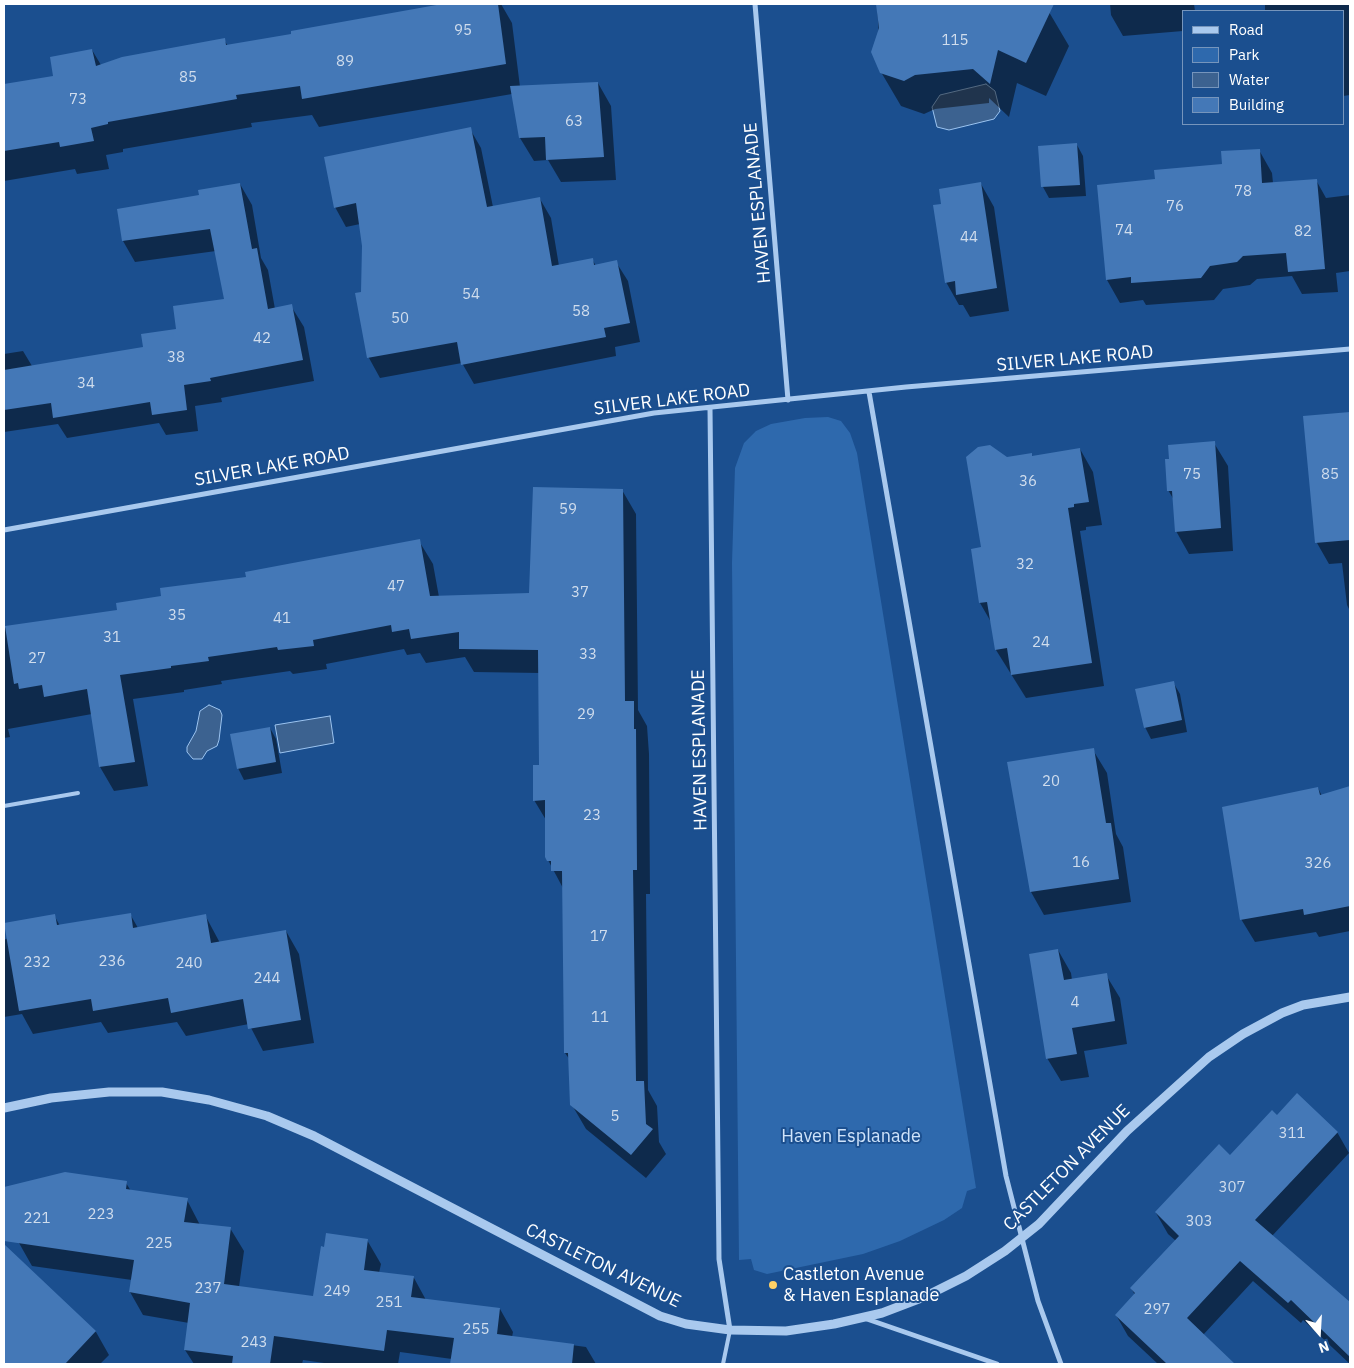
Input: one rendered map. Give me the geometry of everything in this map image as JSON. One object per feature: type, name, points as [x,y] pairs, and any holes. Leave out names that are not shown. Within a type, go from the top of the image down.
[{"type":"street","name":"HAVEN ESPLANADE","points":[[755,4],[788,400]]},
{"type":"street","name":"SILVER LAKE ROAD","points":[[4,530],[654,413],[1350,349]]},
{"type":"street","points":[[869,392],[1006,1176],[1045,1325],[1061,1364]]},
{"type":"street","name":"HAVEN ESPLANADE","points":[[710,408],[719,1260],[730,1330]]},
{"type":"street","name":"CASTLETON AVENUE","points":[[4,1108],[81,1094],[144,1092],[209,1100],[266,1116],[314,1136],[660,1316],[686,1324],[730,1330],[769,1332],[808,1329],[863,1318],[903,1306],[944,1288],[986,1264],[1023,1238],[1056,1208],[1127,1131],[1210,1057],[1243,1034],[1282,1013],[1303,1005],[1350,996]]},
{"type":"street","points":[[863,1318],[997,1364]]},
{"type":"lane","points":[[4,806],[78,793]]},
{"type":"lane","points":[[723,1364],[730,1330]]},
{"type":"green space","name":"Haven Esplanade","points":[[828,417],[841,421],[850,433],[857,453],[976,1188],[967,1191],[962,1208],[944,1220],[900,1241],[863,1254],[767,1274],[754,1270],[751,1259],[739,1260],[732,563],[735,468],[744,443],[756,431],[771,424],[805,418]]},
{"type":"water","points":[[986,84],[995,91],[1000,111],[994,119],[949,130],[937,127],[932,107],[940,95]]},
{"type":"water","points":[[209,705],[220,710],[222,715],[219,740],[217,746],[207,751],[202,759],[193,759],[187,752],[187,747],[196,731],[200,711]]},
{"type":"water","points":[[330,716],[334,743],[280,753],[275,725]]},
{"type":"building","points":[[442,4],[498,4],[506,64],[302,99],[300,86],[236,95],[237,99],[108,122],[108,124],[91,128],[94,141],[60,147],[59,142],[4,151],[4,84],[53,76],[50,57],[92,49],[96,66],[122,57],[225,38],[226,45],[291,34],[291,31]]},
{"type":"building","points":[[876,4],[1054,4],[1026,63],[998,50],[990,84],[973,69],[915,75],[904,81],[880,73],[871,52],[879,28]]},
{"type":"building","points":[[598,82],[604,157],[546,160],[545,137],[519,138],[510,86]]},
{"type":"building","points":[[471,127],[487,207],[540,197],[552,266],[593,258],[594,265],[617,260],[630,323],[604,328],[606,337],[461,365],[457,342],[367,358],[355,293],[361,292],[362,246],[356,203],[334,208],[324,157]]},
{"type":"building","points":[[1077,143],[1080,185],[1041,187],[1038,146]]},
{"type":"building","points":[[1260,149],[1262,183],[1317,179],[1325,269],[1288,272],[1286,253],[1243,256],[1237,262],[1210,266],[1201,278],[1131,283],[1131,277],[1106,280],[1097,185],[1155,179],[1154,170],[1222,164],[1221,151]]},
{"type":"building","points":[[981,182],[997,288],[956,295],[955,281],[945,283],[933,205],[941,204],[939,189]]},
{"type":"building","points":[[240,183],[252,249],[257,248],[268,309],[292,304],[303,360],[210,378],[211,381],[184,385],[187,410],[152,415],[150,402],[53,418],[51,403],[4,410],[4,370],[143,347],[141,334],[176,329],[173,306],[224,299],[210,229],[122,241],[117,209],[199,195],[198,190]]},
{"type":"building","points":[[1350,412],[1350,540],[1315,543],[1303,416]]},
{"type":"building","points":[[1215,441],[1221,528],[1175,532],[1172,491],[1167,491],[1165,459],[1169,459],[1168,445]]},
{"type":"building","points":[[990,445],[1007,457],[1032,453],[1032,456],[1080,448],[1089,502],[1074,504],[1074,507],[1068,508],[1092,663],[1011,675],[1007,648],[995,650],[987,602],[979,603],[971,549],[981,547],[966,457],[978,447]]},
{"type":"building","points":[[533,487],[623,489],[625,701],[634,701],[634,729],[636,729],[637,870],[633,870],[636,1081],[644,1081],[646,1124],[653,1129],[631,1155],[570,1105],[568,1053],[564,1053],[562,871],[551,871],[551,861],[547,861],[545,857],[545,800],[533,801],[533,765],[539,765],[538,650],[459,649],[459,632],[411,639],[409,629],[392,632],[391,625],[313,640],[314,646],[278,650],[277,647],[208,657],[209,661],[120,675],[135,762],[99,767],[87,689],[44,697],[42,685],[19,689],[18,683],[14,684],[5,626],[117,610],[116,603],[161,596],[160,588],[246,577],[245,572],[420,539],[430,596],[529,593]]},
{"type":"building","points":[[1174,681],[1182,720],[1144,728],[1135,689]]},
{"type":"building","points":[[270,727],[276,762],[237,769],[230,734]]},
{"type":"building","points":[[1094,748],[1106,823],[1111,823],[1119,879],[1030,892],[1007,762]]},
{"type":"building","points":[[1350,786],[1350,906],[1304,915],[1303,909],[1240,920],[1222,807],[1318,787],[1320,795]]},
{"type":"building","points":[[131,913],[133,928],[206,914],[211,943],[286,930],[301,1020],[248,1029],[243,999],[171,1013],[168,998],[93,1011],[91,999],[19,1011],[4,923],[55,914],[57,925]]},
{"type":"building","points":[[1058,949],[1064,980],[1107,973],[1115,1021],[1072,1028],[1077,1054],[1046,1059],[1029,954]]},
{"type":"building","points":[[1297,1093],[1338,1132],[1255,1220],[1350,1302],[1350,1357],[1291,1300],[1288,1303],[1240,1261],[1187,1318],[1235,1364],[1167,1364],[1115,1315],[1135,1293],[1130,1288],[1179,1236],[1155,1212],[1219,1144],[1230,1155],[1272,1110],[1277,1115]]},
{"type":"building","points":[[65,1172],[127,1181],[126,1189],[188,1198],[184,1222],[231,1227],[224,1284],[313,1296],[321,1246],[324,1247],[326,1233],[368,1239],[364,1270],[414,1276],[411,1297],[500,1308],[497,1334],[574,1344],[572,1364],[450,1364],[454,1338],[387,1330],[384,1351],[274,1336],[270,1364],[232,1364],[233,1356],[184,1350],[190,1303],[129,1292],[134,1260],[4,1241],[4,1187]]},
{"type":"building","points":[[4,1244],[96,1331],[65,1364],[4,1364]]},
{"type":"place","name":"Castleton Avenue & Haven Esplanade","points":[[773,1285]]}]
